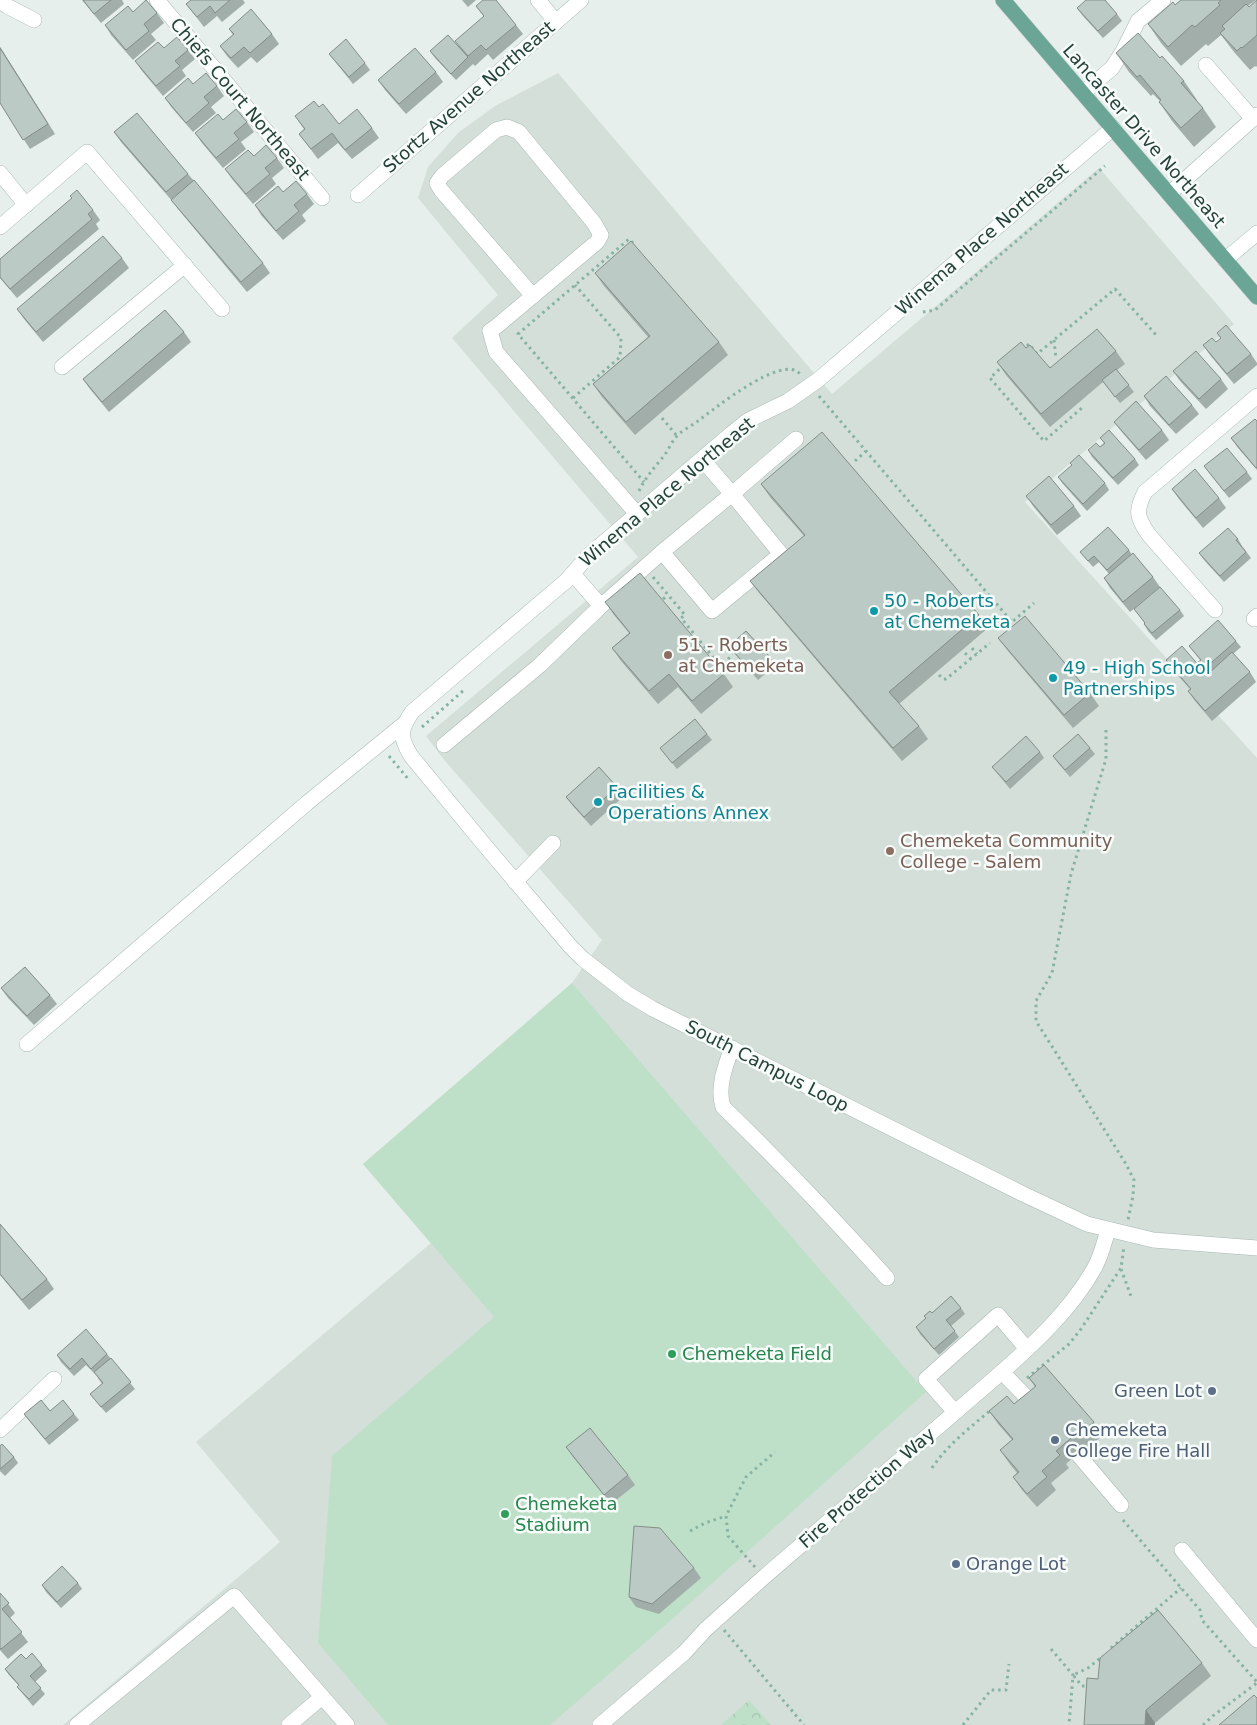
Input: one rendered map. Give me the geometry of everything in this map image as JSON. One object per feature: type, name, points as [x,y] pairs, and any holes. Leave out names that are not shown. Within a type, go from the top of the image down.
[{"type":"main road","name":"Lancaster Drive Northeast","points":[[1003,0],[1257,297]]},
{"type":"street","name":"Chiefs Court Northeast","points":[[157,0],[322,198]]},
{"type":"street","points":[[538,0],[556,22]]},
{"type":"street","name":"Stortz Avenue Northeast","points":[[358,195],[581,0]]},
{"type":"street","points":[[1083,93],[1112,68],[1138,21],[1163,0]]},
{"type":"street","points":[[0,1],[34,20]]},
{"type":"street","points":[[1169,194],[1255,117],[1206,65]]},
{"type":"street","points":[[533,296],[441,190],[438,183],[442,176],[496,130],[507,127],[519,132],[601,234],[597,242],[533,296],[490,331],[496,352],[637,514]]},
{"type":"street","name":"Winema Place Northeast","points":[[27,1044],[206,888],[408,718],[573,574],[589,555],[747,421],[788,401],[810,386],[1113,128]]},
{"type":"street","points":[[0,227],[87,152],[222,309]]},
{"type":"street","points":[[0,174],[26,205]]},
{"type":"street","points":[[1225,260],[1257,233]]},
{"type":"street","points":[[62,367],[185,265]]},
{"type":"street","points":[[1216,610],[1149,535],[1140,522],[1139,502],[1145,492],[1257,396]]},
{"type":"street","points":[[444,745],[540,665],[601,606],[662,552],[796,439]]},
{"type":"street","points":[[662,552],[712,611],[781,554],[702,459]]},
{"type":"street","points":[[573,574],[601,606]]},
{"type":"street","points":[[403,743],[402,733],[408,718]]},
{"type":"street","name":"South Campus Loop","points":[[403,743],[438,790],[570,946],[583,959],[628,994],[1029,1197],[1087,1224],[1153,1240],[1257,1248]]},
{"type":"street","points":[[515,882],[553,843]]},
{"type":"street","points":[[732,1048],[721,1089],[720,1099],[723,1107],[764,1147],[888,1278]]},
{"type":"street","name":"Fire Protection Way","points":[[600,1725],[684,1653],[716,1620],[764,1577],[1027,1349],[1052,1324],[1079,1292],[1096,1266],[1108,1230]]},
{"type":"street","points":[[955,1412],[926,1379],[998,1315],[1027,1349]]},
{"type":"street","points":[[1002,1372],[1051,1423],[1121,1511]]},
{"type":"street","points":[[0,1430],[54,1379]]},
{"type":"street","points":[[1182,1550],[1257,1640]]},
{"type":"street","points":[[77,1725],[234,1596],[347,1725]]},
{"type":"street","points":[[289,1725],[322,1697]]},
{"type":"path","points":[[917,317],[923,312],[935,310],[1105,166]]},
{"type":"path","points":[[638,249],[629,239],[518,334],[644,482]]},
{"type":"path","points":[[573,398],[620,357],[621,338],[575,285]]},
{"type":"path","points":[[1016,355],[1029,344],[1037,354],[1115,289],[1157,336]]},
{"type":"path","points":[[1054,340],[1056,359]]},
{"type":"path","points":[[1010,361],[990,378],[1044,441],[1083,407]]},
{"type":"path","points":[[639,492],[677,436],[742,389],[769,375],[793,368],[797,370],[1012,622],[1034,603]]},
{"type":"path","points":[[603,372],[606,376]]},
{"type":"path","points":[[813,403],[826,393]]},
{"type":"path","points":[[662,418],[677,436]]},
{"type":"path","points":[[854,461],[866,451]]},
{"type":"path","points":[[644,568],[685,615],[681,618],[722,668],[732,654]]},
{"type":"path","points":[[654,587],[658,584]]},
{"type":"path","points":[[663,599],[668,595]]},
{"type":"path","points":[[939,675],[946,679],[990,643]]},
{"type":"path","points":[[972,648],[977,654]]},
{"type":"path","points":[[965,652],[971,659]]},
{"type":"path","points":[[414,786],[389,756],[470,684]]},
{"type":"path","points":[[1106,730],[1106,758],[1071,874],[1052,973],[1036,1001],[1036,1021],[1126,1164],[1134,1180],[1133,1196],[1125,1234]]},
{"type":"path","points":[[1119,1217],[1129,1219]]},
{"type":"path","points":[[1121,1268],[1132,1299]]},
{"type":"path","points":[[764,1577],[728,1536],[726,1516],[746,1477],[775,1452]]},
{"type":"path","points":[[1121,1511],[1180,1588],[1200,1610],[1202,1620],[1257,1683],[1203,1725]]},
{"type":"path","points":[[690,1531],[705,1523],[726,1516]]},
{"type":"path","points":[[1073,1675],[1088,1668],[1180,1588]]},
{"type":"path","points":[[716,1620],[804,1725]]},
{"type":"path","points":[[1051,1649],[1082,1686],[1096,1686]]},
{"type":"path","points":[[963,1725],[991,1690],[1006,1690],[1009,1664]]},
{"type":"path","points":[[1069,1725],[1073,1675]]},
{"type":"shaded area","name":"Chemeketa Community College - Salem","points":[[558,73],[832,394],[1099,168],[1234,324],[1025,502],[1257,758],[1257,1725],[63,1725],[280,1542],[196,1442],[431,1243],[363,1164],[572,983],[602,940],[445,761],[426,736],[638,557],[452,338],[498,295],[418,198],[428,167],[458,133],[495,106]]},
{"type":"green space","name":"Chemeketa Field","points":[[572,983],[926,1392],[661,1629],[550,1725],[388,1725],[318,1643],[332,1456],[494,1317],[363,1164]]},
{"type":"green space","points":[[749,1700],[771,1725],[721,1725]]},
{"type":"building","points":[[83,0],[111,0],[94,14]]},
{"type":"building","points":[[146,0],[157,13],[144,24],[149,31],[126,50],[105,25],[128,6],[133,12]]},
{"type":"building","points":[[191,0],[230,0],[215,13],[210,6],[197,17],[186,4]]},
{"type":"building","points":[[483,0],[496,0],[516,25],[486,50],[481,45],[468,56],[455,41],[484,16],[476,6]]},
{"type":"building","points":[[1086,0],[1105,0],[1117,14],[1098,31],[1077,8]]},
{"type":"building","points":[[1181,0],[1221,0],[1218,3],[1220,5],[1195,27],[1192,25],[1168,47],[1148,24],[1173,2],[1175,5]]},
{"type":"building","points":[[1257,0],[1257,35],[1237,51],[1220,33],[1225,29],[1222,26],[1246,4],[1249,7]]},
{"type":"building","points":[[251,9],[272,34],[250,53],[244,47],[231,58],[220,46],[234,34],[229,29]]},
{"type":"building","points":[[1138,33],[1184,81],[1181,83],[1203,108],[1181,128],[1140,75],[1137,77],[1116,53]]},
{"type":"building","points":[[448,35],[468,57],[451,74],[430,51]]},
{"type":"building","points":[[177,37],[188,50],[175,61],[180,66],[156,86],[135,61],[158,42],[164,48]]},
{"type":"building","points":[[346,39],[365,63],[349,77],[329,54]]},
{"type":"building","points":[[0,48],[48,124],[23,140],[0,103]]},
{"type":"building","points":[[415,48],[436,72],[399,104],[378,80]]},
{"type":"building","points":[[206,73],[217,86],[204,97],[209,103],[186,123],[165,98],[188,78],[193,84]]},
{"type":"building","points":[[314,101],[319,107],[323,104],[339,124],[357,109],[372,128],[345,150],[332,133],[311,149],[299,134],[305,129],[295,116]]},
{"type":"building","points":[[236,109],[247,122],[234,133],[239,139],[216,158],[195,133],[218,114],[223,120]]},
{"type":"building","points":[[137,113],[188,174],[166,192],[114,132]]},
{"type":"building","points":[[266,145],[277,158],[265,168],[270,174],[246,194],[225,169],[248,150],[254,156]]},
{"type":"building","points":[[194,180],[263,263],[241,282],[171,200]]},
{"type":"building","points":[[296,181],[307,194],[294,205],[299,211],[276,231],[255,205],[278,186],[283,192]]},
{"type":"building","points":[[77,190],[93,210],[88,214],[92,219],[10,289],[0,277],[0,259],[72,198],[70,196]]},
{"type":"building","points":[[103,236],[122,258],[36,332],[17,309]]},
{"type":"building","points":[[631,241],[719,342],[626,422],[593,384],[650,336],[595,273]]},
{"type":"building","points":[[165,310],[184,332],[102,402],[83,379]]},
{"type":"building","points":[[1226,325],[1251,354],[1227,374],[1203,345],[1212,338],[1216,342],[1221,338],[1217,333]]},
{"type":"building","points":[[1097,329],[1116,351],[1041,414],[997,362],[1021,342],[1026,348],[1030,345],[1050,368]]},
{"type":"building","points":[[1196,351],[1221,379],[1199,399],[1173,371]]},
{"type":"building","points":[[1116,369],[1129,385],[1115,397],[1102,380]]},
{"type":"building","points":[[1166,376],[1192,405],[1169,425],[1144,396]]},
{"type":"building","points":[[1136,401],[1162,430],[1139,450],[1114,422]]},
{"type":"building","points":[[1255,419],[1257,421],[1256,468],[1231,438]]},
{"type":"building","points":[[1109,430],[1135,459],[1113,478],[1088,450],[1096,443],[1100,447],[1105,443],[1100,438]]},
{"type":"building","name":"50 - Roberts at Chemeketa","points":[[822,432],[979,615],[889,692],[919,726],[893,748],[750,581],[805,535],[761,484]]},
{"type":"building","points":[[1227,448],[1247,472],[1224,491],[1204,466]]},
{"type":"building","points":[[1079,455],[1105,483],[1083,504],[1058,477],[1072,465],[1070,463]]},
{"type":"building","points":[[1195,469],[1219,498],[1196,518],[1172,489]]},
{"type":"building","points":[[1049,476],[1074,506],[1051,525],[1026,496]]},
{"type":"building","points":[[1108,527],[1129,550],[1107,570],[1094,556],[1088,561],[1080,552]]},
{"type":"building","points":[[1228,528],[1246,552],[1220,576],[1199,553]]},
{"type":"building","points":[[1133,553],[1153,577],[1123,602],[1104,578]]},
{"type":"building","name":"51 - Roberts at Chemeketa","points":[[640,573],[724,674],[692,701],[669,674],[649,691],[612,648],[630,633],[605,602]]},
{"type":"building","points":[[1160,587],[1180,610],[1152,633],[1134,609]]},
{"type":"building","name":"49 - High School Partnerships","points":[[1025,616],[1090,693],[1064,715],[998,638]]},
{"type":"building","points":[[1218,620],[1236,641],[1204,669],[1198,662],[1201,660],[1189,646]]},
{"type":"building","points":[[746,631],[771,658],[753,674],[729,646]]},
{"type":"building","points":[[1182,646],[1207,675],[1232,652],[1250,672],[1205,711],[1188,691],[1191,689],[1166,660]]},
{"type":"building","points":[[695,719],[707,734],[672,763],[660,748]]},
{"type":"building","points":[[1078,734],[1090,748],[1065,770],[1053,756]]},
{"type":"building","points":[[1026,736],[1040,752],[1006,782],[992,767]]},
{"type":"building","points":[[599,767],[617,787],[584,817],[566,797]]},
{"type":"building","points":[[25,967],[50,995],[27,1016],[1,988]]},
{"type":"building","points":[[0,1224],[47,1279],[22,1300],[0,1274]]},
{"type":"building","points":[[951,1296],[961,1308],[946,1320],[955,1331],[934,1349],[916,1327],[926,1318],[924,1316],[930,1311],[932,1313]]},
{"type":"building","points":[[86,1329],[107,1354],[91,1369],[82,1358],[70,1369],[57,1355]]},
{"type":"building","points":[[111,1358],[131,1382],[101,1407],[90,1394],[103,1383],[94,1372]]},
{"type":"building","name":"Chemeketa College Fire Hall","points":[[1044,1365],[1094,1422],[1079,1435],[1077,1433],[1056,1451],[1060,1455],[1042,1471],[1047,1477],[1027,1494],[1013,1477],[1019,1472],[1000,1450],[1013,1439],[989,1411],[1007,1396],[1014,1404],[1036,1386],[1029,1378]]},
{"type":"building","points":[[41,1400],[50,1411],[63,1400],[74,1414],[45,1439],[24,1414]]},
{"type":"building","points":[[590,1428],[628,1475],[604,1495],[566,1447]]},
{"type":"building","points":[[2,1444],[14,1457],[0,1469],[0,1446]]},
{"type":"building","points":[[634,1526],[660,1528],[694,1568],[652,1604],[629,1597]]},
{"type":"building","points":[[62,1566],[78,1583],[57,1602],[42,1585]]},
{"type":"building","points":[[0,1593],[9,1603],[2,1609],[22,1632],[1,1649],[0,1648]]},
{"type":"building","points":[[1158,1610],[1202,1663],[1146,1710],[1145,1725],[1084,1725],[1087,1678],[1098,1679],[1100,1658]]},
{"type":"building","points":[[32,1653],[42,1665],[30,1676],[41,1688],[29,1699],[17,1687],[19,1685],[5,1669],[21,1654],[26,1659]]},
{"type":"building","points":[[1254,1695],[1257,1698],[1257,1725],[1219,1725]]},
{"type":"place","name":"50 - Roberts at Chemeketa","points":[[874,611]]},
{"type":"place","name":"51 - Roberts at Chemeketa","points":[[668,655]]},
{"type":"place","name":"49 - High School Partnerships","points":[[1053,678]]},
{"type":"place","name":"Facilities & Operations Annex","points":[[598,802]]},
{"type":"place","name":"Chemeketa Community College - Salem","points":[[890,851]]},
{"type":"place","name":"Chemeketa Field","points":[[672,1354]]},
{"type":"place","name":"Green Lot","points":[[1212,1391]]},
{"type":"place","name":"Chemeketa College Fire Hall","points":[[1055,1440]]},
{"type":"place","name":"Chemeketa Stadium","points":[[505,1514]]},
{"type":"place","name":"Orange Lot","points":[[956,1564]]}]
